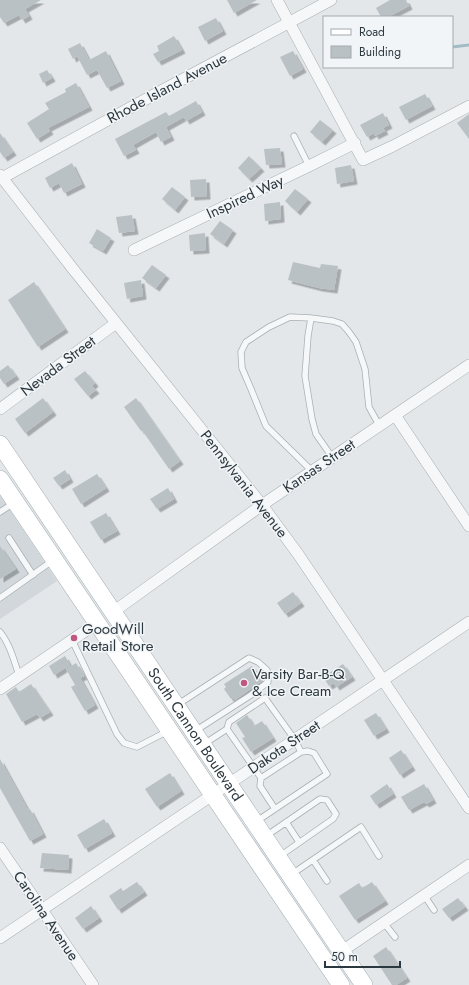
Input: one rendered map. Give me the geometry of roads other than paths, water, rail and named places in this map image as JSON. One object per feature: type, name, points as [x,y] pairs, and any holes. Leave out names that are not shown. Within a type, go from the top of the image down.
[{"type":"main road","name":"South Cannon Boulevard","points":[[0,444],[364,985]]},
{"type":"main road","name":"South Cannon Boulevard","points":[[0,479],[341,985]]},
{"type":"street","points":[[277,0],[363,160],[469,106]]},
{"type":"street","name":"Rhode Island Avenue","points":[[1,176],[332,0]]},
{"type":"street","name":"Inspired Way","points":[[134,250],[355,143]]},
{"type":"street","name":"Pennsylvania Avenue","points":[[1,176],[73,269],[262,505],[298,554],[469,808]]},
{"type":"street","name":"Nevada Street","points":[[0,409],[116,323]]},
{"type":"street","name":"Kansas Street","points":[[113,612],[262,505],[469,365]]},
{"type":"street","points":[[395,415],[469,526]]},
{"type":"street","name":"Dakota Street","points":[[0,938],[469,622]]},
{"type":"street","points":[[0,688],[97,623]]},
{"type":"street","name":"Carolina Avenue","points":[[0,848],[93,985]]},
{"type":"street","points":[[342,951],[469,865]]},
{"type":"lane","points":[[294,136],[310,166]]},
{"type":"lane","points":[[312,471],[266,426],[252,389],[242,368],[241,352],[246,342],[269,327],[290,317],[311,318],[333,321],[342,324],[356,342],[364,369],[369,407],[379,425]]},
{"type":"lane","points":[[311,318],[305,376],[316,434],[332,457]]},
{"type":"lane","points":[[0,512],[15,502]]},
{"type":"lane","points":[[9,538],[33,575]]},
{"type":"lane","points":[[0,598],[54,560]]},
{"type":"lane","points":[[0,632],[12,656],[19,676]]},
{"type":"lane","points":[[72,640],[117,734],[124,743],[137,747],[170,731]]},
{"type":"lane","points":[[176,705],[249,658],[258,662],[267,670],[268,682],[198,739]]},
{"type":"lane","points":[[227,729],[229,722],[265,698],[295,740],[301,752]]},
{"type":"lane","points":[[198,739],[227,729]]},
{"type":"lane","points":[[227,729],[261,778],[260,786],[275,809]]},
{"type":"lane","points":[[255,823],[327,774],[314,753],[308,751],[301,752],[261,778]]},
{"type":"lane","points":[[264,837],[320,799],[327,800],[336,814],[333,819],[278,857]]},
{"type":"lane","points":[[286,822],[300,842]]},
{"type":"lane","points":[[290,876],[361,827],[379,856]]},
{"type":"lane","points":[[313,860],[328,881]]},
{"type":"lane","points":[[424,895],[434,910]]},
{"type":"lane","points":[[384,922],[395,937]]},
{"type":"waterway","points":[[453,47],[469,45]]},
{"type":"place","name":"GoodWill Retail Store","points":[[74,638]]},
{"type":"place","name":"Varsity Bar-B-Q & Ice Cream","points":[[244,683]]}]
